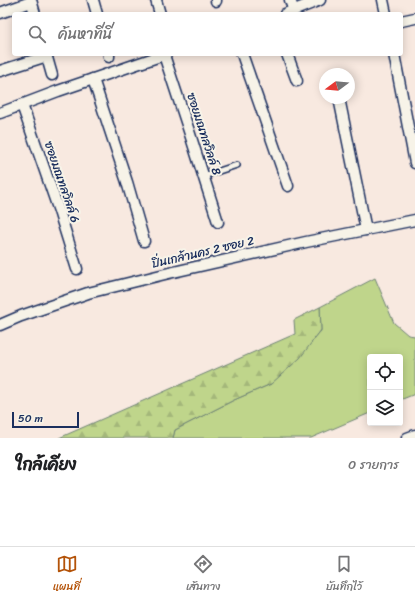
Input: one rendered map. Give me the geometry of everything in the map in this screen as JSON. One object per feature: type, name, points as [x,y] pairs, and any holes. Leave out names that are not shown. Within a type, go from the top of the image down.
[{"type":"street","points":[[93,0],[96,12]]},
{"type":"street","points":[[156,0],[159,12]]},
{"type":"street","points":[[289,12],[290,0]]},
{"type":"street","points":[[291,12],[320,0]]},
{"type":"street","points":[[383,0],[386,12]]},
{"type":"street","points":[[0,13],[31,1],[34,12]]},
{"type":"street","points":[[403,21],[415,18]]},
{"type":"street","points":[[0,71],[44,56]]},
{"type":"street","points":[[47,56],[52,75]]},
{"type":"street","points":[[0,113],[159,56]]},
{"type":"street","name":"ซอยมณฑลวิลล์ 8","points":[[166,56],[218,222]]},
{"type":"street","points":[[243,56],[288,186]]},
{"type":"street","points":[[288,56],[297,81]]},
{"type":"street","points":[[394,56],[415,163]]},
{"type":"street","points":[[92,79],[127,182],[144,241]]},
{"type":"street","name":"ซอยมณฑลวิลล์ 6","points":[[22,104],[59,211],[77,269]]},
{"type":"street","points":[[340,104],[366,230]]},
{"type":"street","name":"ปิ่นเกล้านคร 2 ซอย 2","points":[[0,325],[21,316],[88,293],[169,273],[415,220]]},
{"type":"street","points":[[407,438],[415,435]]},
{"type":"lane","points":[[204,176],[237,165]]},
{"type":"green space","points":[[375,278],[394,323],[408,335],[415,336],[415,394],[403,399],[403,354],[367,354],[367,414],[311,438],[173,438],[175,430],[234,400],[271,384],[321,331],[320,307]]},
{"type":"green space","points":[[320,307],[321,330],[300,358],[271,384],[234,400],[175,430],[173,438],[59,438],[295,334],[294,320]]}]
